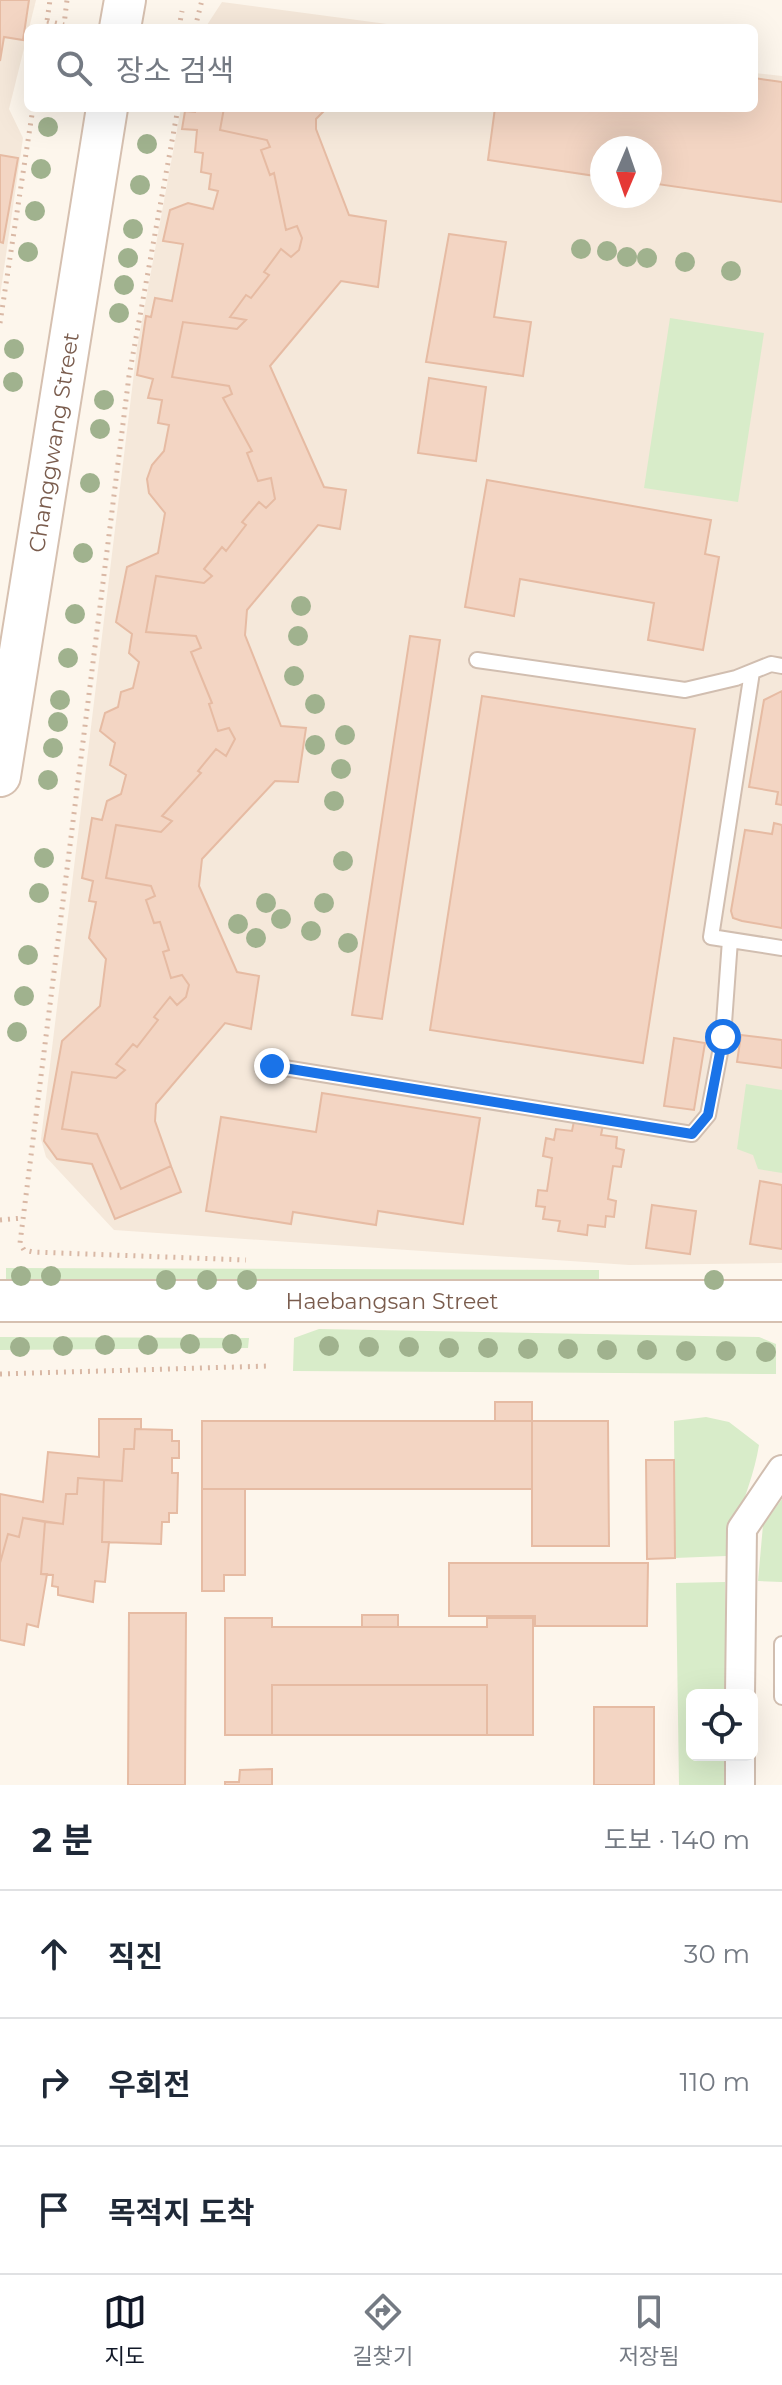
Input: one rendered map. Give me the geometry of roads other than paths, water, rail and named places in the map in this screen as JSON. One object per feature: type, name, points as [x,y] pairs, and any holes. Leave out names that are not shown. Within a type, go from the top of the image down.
[{"type":"main road","points":[[121,24],[125,0]]},
{"type":"main road","name":"Changgwang Street","points":[[0,776],[106,112]]},
{"type":"main road","name":"Haebangsan Street","points":[[0,1301],[782,1301]]},
{"type":"street","points":[[740,1689],[742,1529],[782,1470]]},
{"type":"street","points":[[740,1761],[740,1785]]},
{"type":"lane","points":[[477,660],[685,690],[771,664],[782,666]]},
{"type":"lane","points":[[752,672],[711,937],[782,948]]},
{"type":"lane","points":[[272,1066],[692,1134],[708,1115],[723,1037],[730,940]]},
{"type":"lane","points":[[782,1644],[782,1697]]}]
